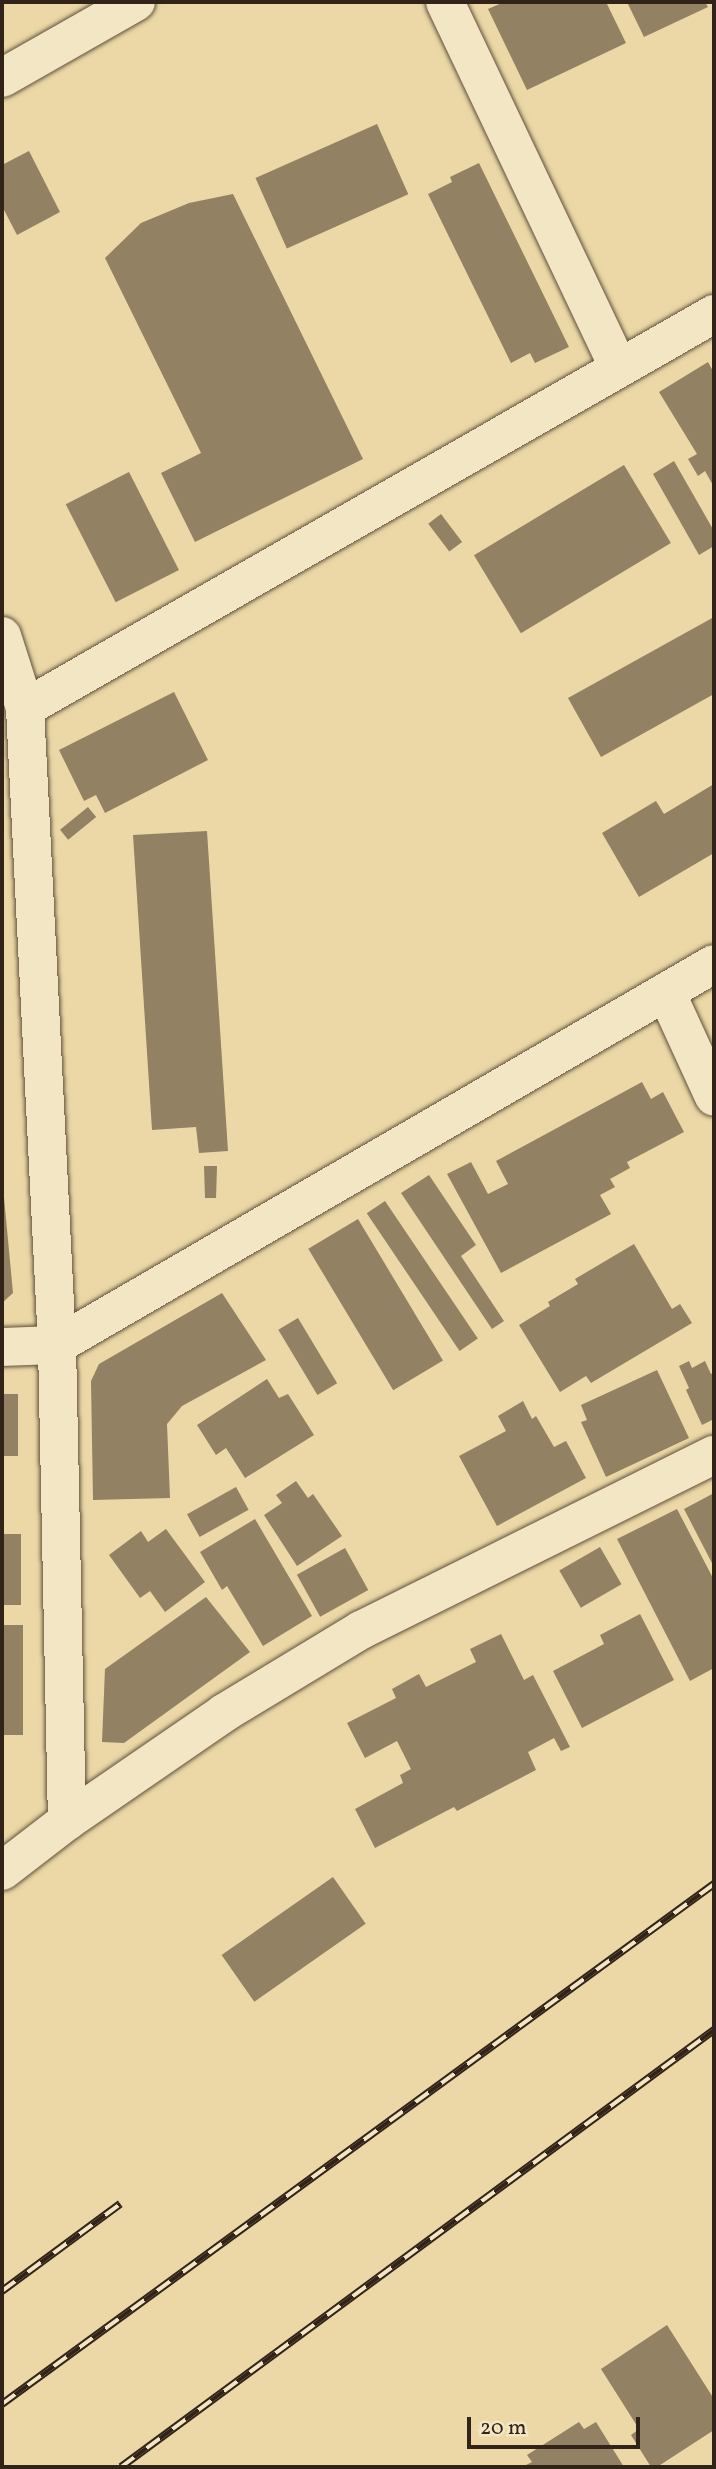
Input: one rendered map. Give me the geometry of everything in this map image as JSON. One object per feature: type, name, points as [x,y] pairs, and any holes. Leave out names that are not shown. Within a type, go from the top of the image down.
[{"type":"street","points":[[2,78],[136,2]]},
{"type":"street","points":[[445,2],[618,367]]},
{"type":"street","points":[[25,708],[714,314]]},
{"type":"street","points":[[2,636],[25,708],[57,1345],[67,1821]]},
{"type":"street","points":[[2,1347],[57,1345],[714,964]]},
{"type":"street","points":[[666,992],[714,1097]]},
{"type":"street","points":[[2,1871],[67,1821],[224,1713],[361,1630],[714,1455]]},
{"type":"building","points":[[504,2],[606,2],[626,43],[527,90],[488,9]]},
{"type":"building","points":[[627,2],[705,2],[708,7],[644,37]]},
{"type":"building","points":[[377,124],[408,194],[287,248],[255,178]]},
{"type":"building","points":[[29,151],[60,212],[17,235],[2,206],[2,165]]},
{"type":"building","points":[[479,163],[569,347],[535,363],[530,353],[511,363],[428,194],[452,182],[450,177]]},
{"type":"building","points":[[233,194],[363,459],[195,542],[161,473],[201,453],[105,258],[141,223],[189,203]]},
{"type":"building","points":[[708,362],[714,373],[714,487],[705,471],[698,476],[688,459],[697,454],[659,392]]},
{"type":"building","points":[[674,461],[714,531],[714,546],[699,555],[653,474]]},
{"type":"building","points":[[624,465],[671,543],[521,633],[474,555]]},
{"type":"building","points":[[129,472],[179,570],[116,602],[66,504]]},
{"type":"building","points":[[441,514],[462,542],[449,552],[428,524]]},
{"type":"building","points":[[714,617],[714,694],[601,757],[568,698]]},
{"type":"building","points":[[174,692],[208,760],[105,813],[96,795],[84,801],[59,750]]},
{"type":"building","points":[[714,784],[714,853],[639,897],[602,833],[656,801],[664,814]]},
{"type":"building","points":[[88,807],[96,817],[68,840],[60,830]]},
{"type":"building","points":[[207,831],[228,1151],[199,1153],[196,1127],[152,1130],[133,835]]},
{"type":"building","points":[[642,1082],[651,1099],[663,1092],[684,1132],[627,1162],[630,1168],[610,1179],[615,1187],[600,1195],[611,1214],[501,1273],[447,1174],[471,1162],[488,1194],[508,1184],[496,1161]]},
{"type":"building","points":[[204,1166],[217,1166],[216,1198],[205,1198]]},
{"type":"building","points":[[429,1175],[476,1245],[461,1256],[504,1321],[492,1329],[401,1193]]},
{"type":"building","points":[[2,1176],[13,1293],[2,1303]]},
{"type":"building","points":[[385,1201],[478,1339],[460,1351],[367,1213]]},
{"type":"building","points":[[358,1219],[443,1360],[393,1390],[308,1249]]},
{"type":"building","points":[[634,1244],[672,1309],[680,1304],[692,1323],[591,1383],[586,1376],[560,1392],[519,1325],[550,1306],[548,1302],[578,1284],[575,1279]]},
{"type":"building","points":[[222,1293],[266,1360],[182,1406],[167,1424],[170,1498],[93,1500],[91,1381],[99,1364]]},
{"type":"building","points":[[298,1318],[337,1383],[317,1395],[278,1330]]},
{"type":"building","points":[[689,1361],[692,1368],[705,1361],[711,1374],[714,1373],[714,1419],[702,1425],[686,1390],[689,1388],[679,1366]]},
{"type":"building","points":[[657,1370],[689,1438],[606,1477],[581,1422],[587,1420],[581,1405]]},
{"type":"building","points":[[267,1379],[279,1398],[288,1394],[314,1435],[245,1478],[226,1448],[216,1455],[197,1425]]},
{"type":"building","points":[[2,1394],[18,1394],[18,1456],[2,1456]]},
{"type":"building","points":[[523,1401],[532,1419],[536,1416],[554,1447],[566,1441],[586,1478],[497,1526],[459,1456],[506,1431],[498,1416]]},
{"type":"building","points":[[296,1481],[308,1498],[313,1494],[342,1536],[297,1566],[264,1515],[282,1503],[276,1495]]},
{"type":"building","points":[[236,1487],[249,1510],[200,1537],[187,1514]]},
{"type":"building","points":[[714,1493],[714,1567],[684,1509]]},
{"type":"building","points":[[677,1509],[714,1580],[714,1668],[690,1681],[617,1539]]},
{"type":"building","points":[[255,1519],[312,1616],[263,1646],[227,1586],[222,1590],[200,1552]]},
{"type":"building","points":[[166,1529],[205,1582],[165,1612],[150,1591],[140,1598],[109,1555],[141,1531],[148,1542]]},
{"type":"building","points":[[2,1534],[21,1534],[21,1605],[2,1605]]},
{"type":"building","points":[[600,1547],[622,1584],[581,1608],[559,1570]]},
{"type":"building","points":[[345,1548],[368,1590],[320,1617],[297,1575]]},
{"type":"building","points":[[206,1597],[250,1652],[124,1743],[102,1742],[105,1669]]},
{"type":"building","points":[[640,1614],[674,1680],[582,1728],[553,1671],[604,1644],[600,1635]]},
{"type":"building","points":[[2,1625],[23,1625],[23,1735],[2,1735]]},
{"type":"building","points":[[501,1634],[524,1680],[533,1675],[570,1747],[561,1751],[554,1738],[528,1752],[536,1770],[457,1811],[454,1807],[375,1848],[355,1809],[403,1783],[400,1775],[411,1769],[397,1741],[365,1758],[347,1723],[396,1698],[392,1689],[419,1674],[426,1687],[476,1662],[470,1649]]},
{"type":"building","points":[[333,1877],[366,1924],[254,2002],[222,1955]]},
{"type":"building","points":[[667,2325],[714,2399],[714,2430],[657,2467],[651,2467],[631,2435],[639,2429],[601,2369]]},
{"type":"building","points":[[579,2422],[584,2429],[596,2422],[624,2467],[522,2467],[532,2462],[527,2455]]},
{"type":"railway","points":[[2,2404],[714,1884]]},
{"type":"railway","points":[[121,2467],[714,2030]]},
{"type":"railway","points":[[2,2291],[120,2204]]}]
